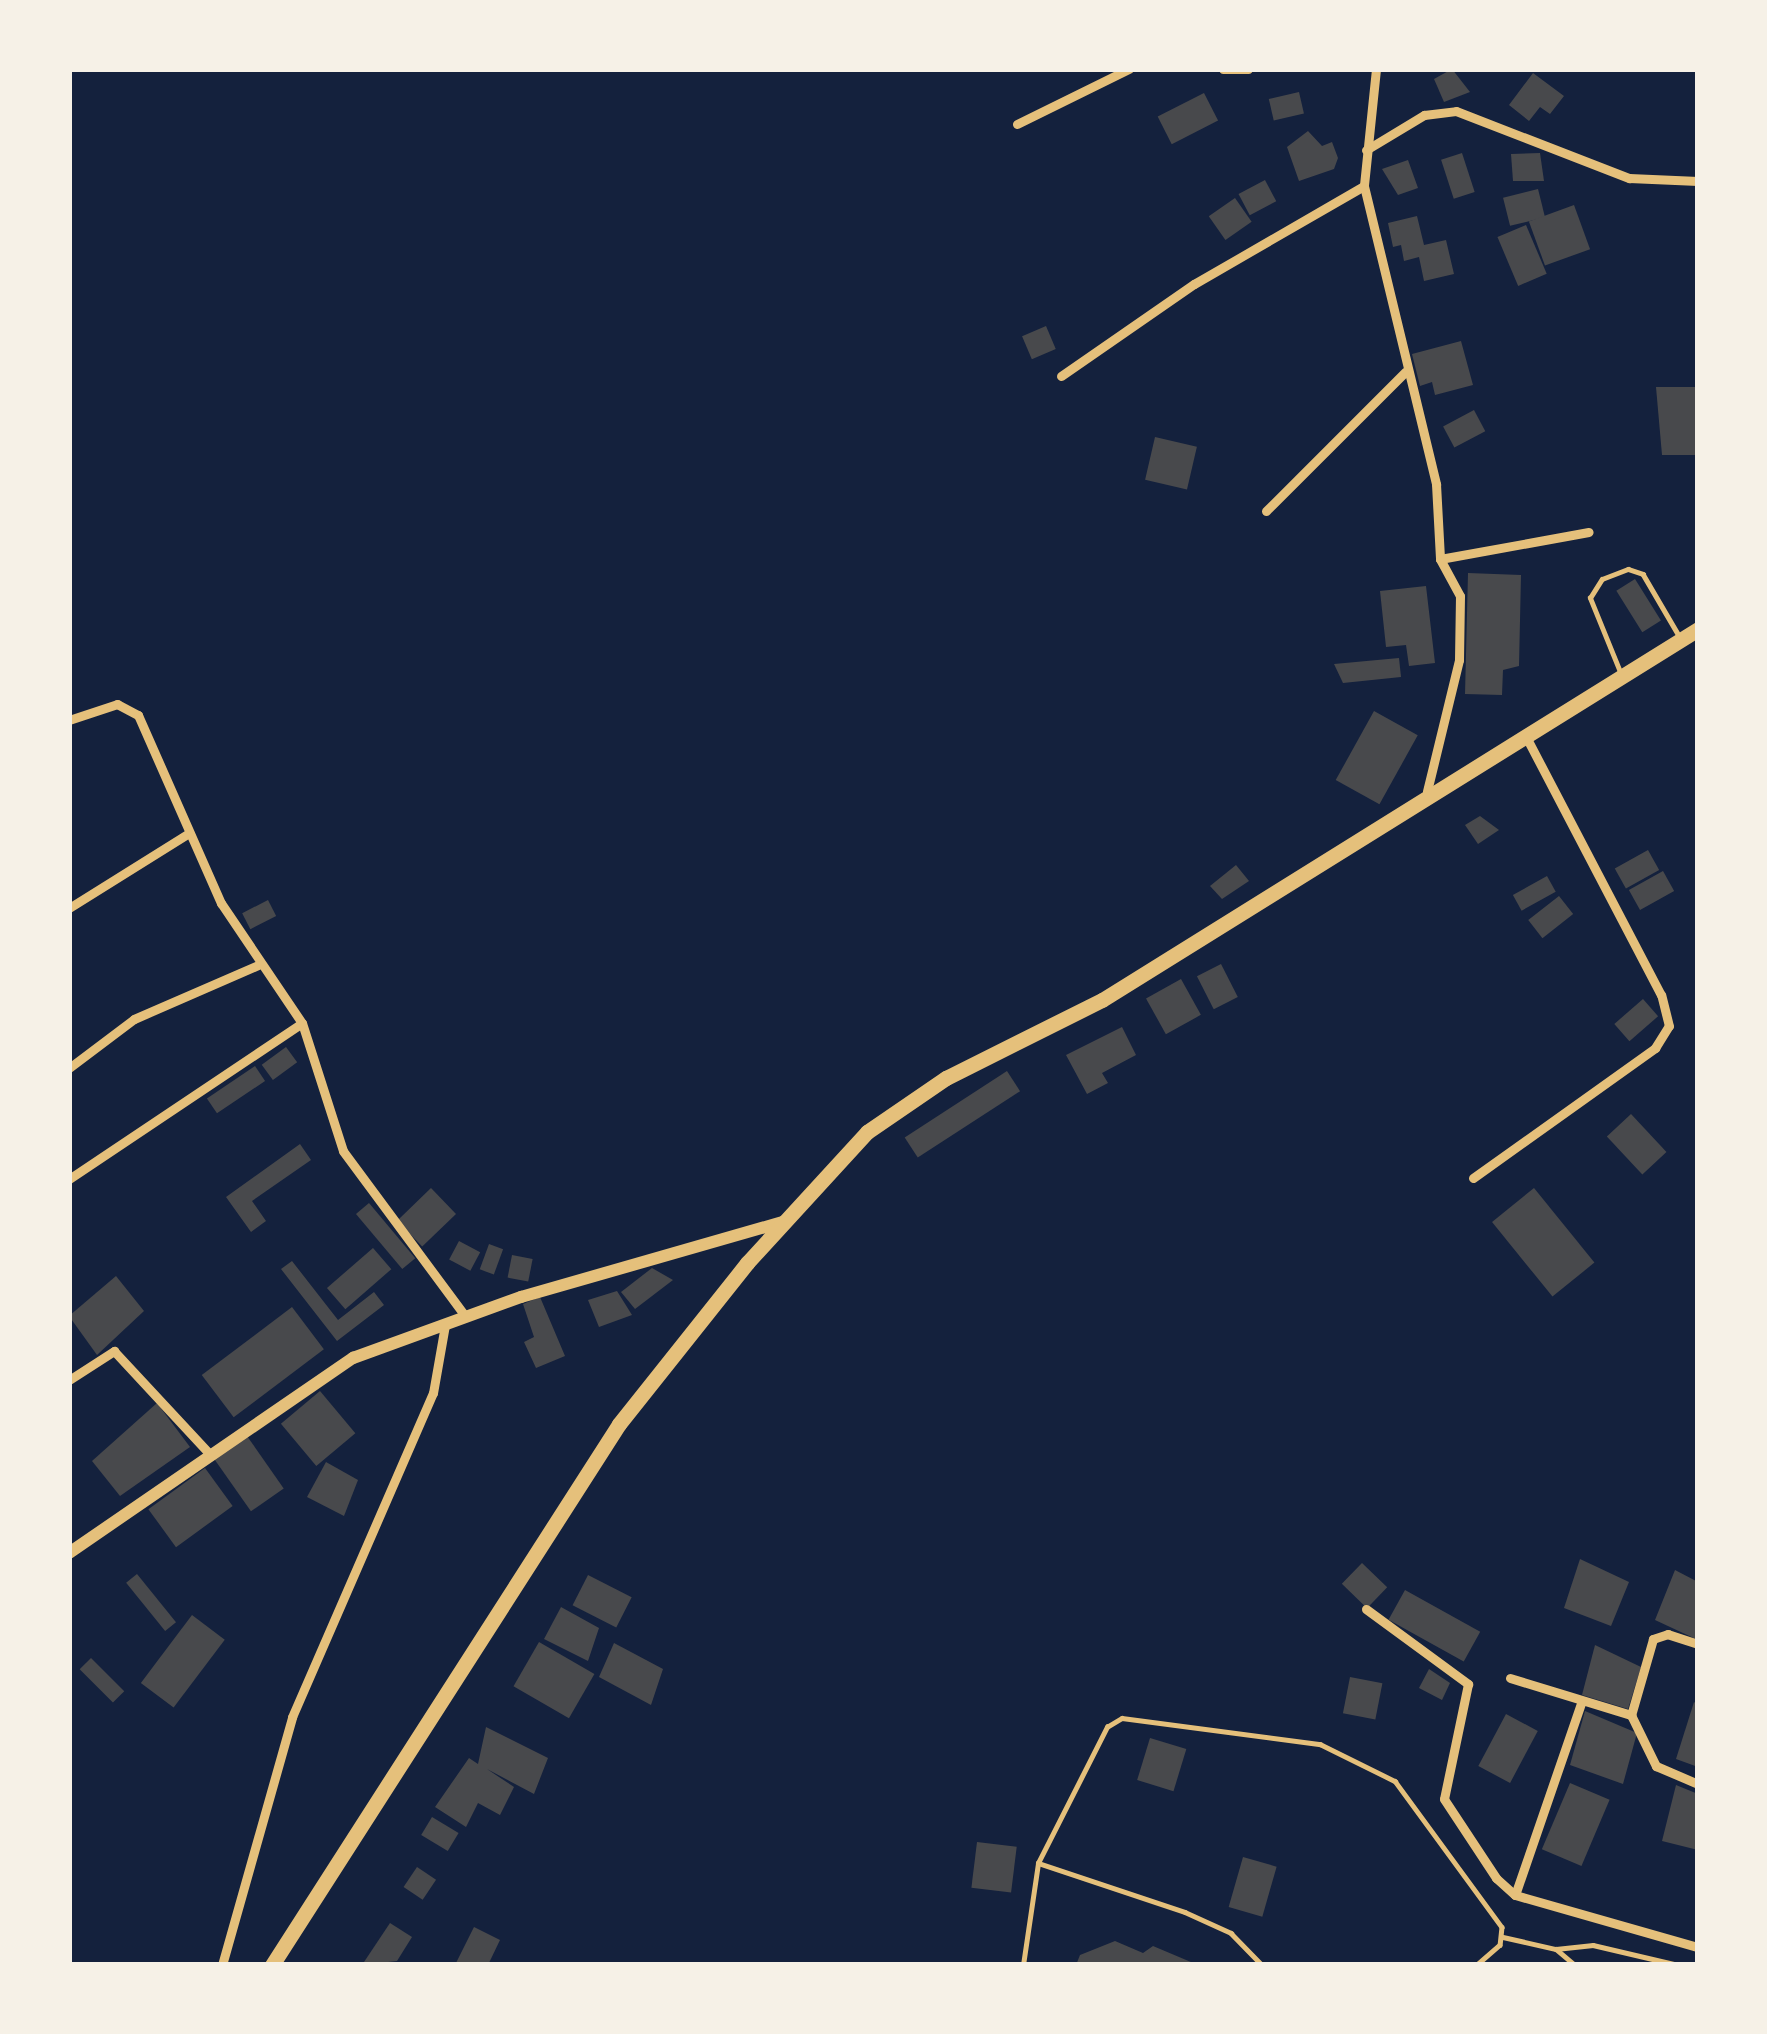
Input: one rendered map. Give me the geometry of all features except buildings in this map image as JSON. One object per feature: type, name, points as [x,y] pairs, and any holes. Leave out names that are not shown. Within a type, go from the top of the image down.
[{"type":"main road","points":[[272,1965],[619,1424],[782,1222],[867,1132],[946,1078],[1102,1000],[1427,790],[1698,629]]},
{"type":"street","points":[[1017,124],[1129,69]]},
{"type":"street","points":[[1223,69],[1248,69]]},
{"type":"street","points":[[1376,69],[1364,186],[1405,372],[1436,484],[1440,559],[1460,596],[1462,624],[1427,790]]},
{"type":"street","points":[[1366,150],[1424,115],[1456,111],[1629,178],[1698,181]]},
{"type":"street","points":[[1061,376],[1194,284],[1364,186]]},
{"type":"street","points":[[1266,512],[1405,372]]},
{"type":"street","points":[[1440,559],[1589,532]]},
{"type":"street","points":[[69,720],[117,704],[138,715],[189,833],[258,965],[302,1023],[343,1151],[465,1316]]},
{"type":"street","points":[[1473,1178],[1655,1048],[1669,1026],[1661,995],[1524,733]]},
{"type":"street","points":[[69,908],[189,833]]},
{"type":"street","points":[[69,1068],[134,1019],[258,965]]},
{"type":"street","points":[[69,1179],[302,1023]]},
{"type":"street","points":[[69,1553],[339,1365],[465,1316],[782,1222]]},
{"type":"street","points":[[221,1965],[292,1718],[433,1394],[445,1325]]},
{"type":"street","points":[[69,1381],[112,1350],[208,1452]]},
{"type":"street","points":[[1366,1609],[1468,1684],[1444,1799],[1475,1853],[1515,1895],[1698,1947]]},
{"type":"street","points":[[1698,1644],[1668,1634],[1653,1640],[1631,1715],[1656,1766],[1698,1784]]},
{"type":"street","points":[[1510,1678],[1631,1715]]},
{"type":"street","points":[[1515,1895],[1581,1702]]},
{"type":"lane","points":[[1620,672],[1590,598],[1602,579],[1628,569],[1642,574],[1680,638]]},
{"type":"lane","points":[[1023,1965],[1038,1863],[1110,1724],[1220,1725],[1320,1744],[1395,1781],[1448,1845],[1503,1937],[1556,1949],[1585,1943],[1678,1965]]},
{"type":"lane","points":[[1038,1863],[1231,1933],[1262,1965]]},
{"type":"lane","points":[[1477,1965],[1503,1937]]},
{"type":"lane","points":[[1556,1949],[1575,1965]]}]
